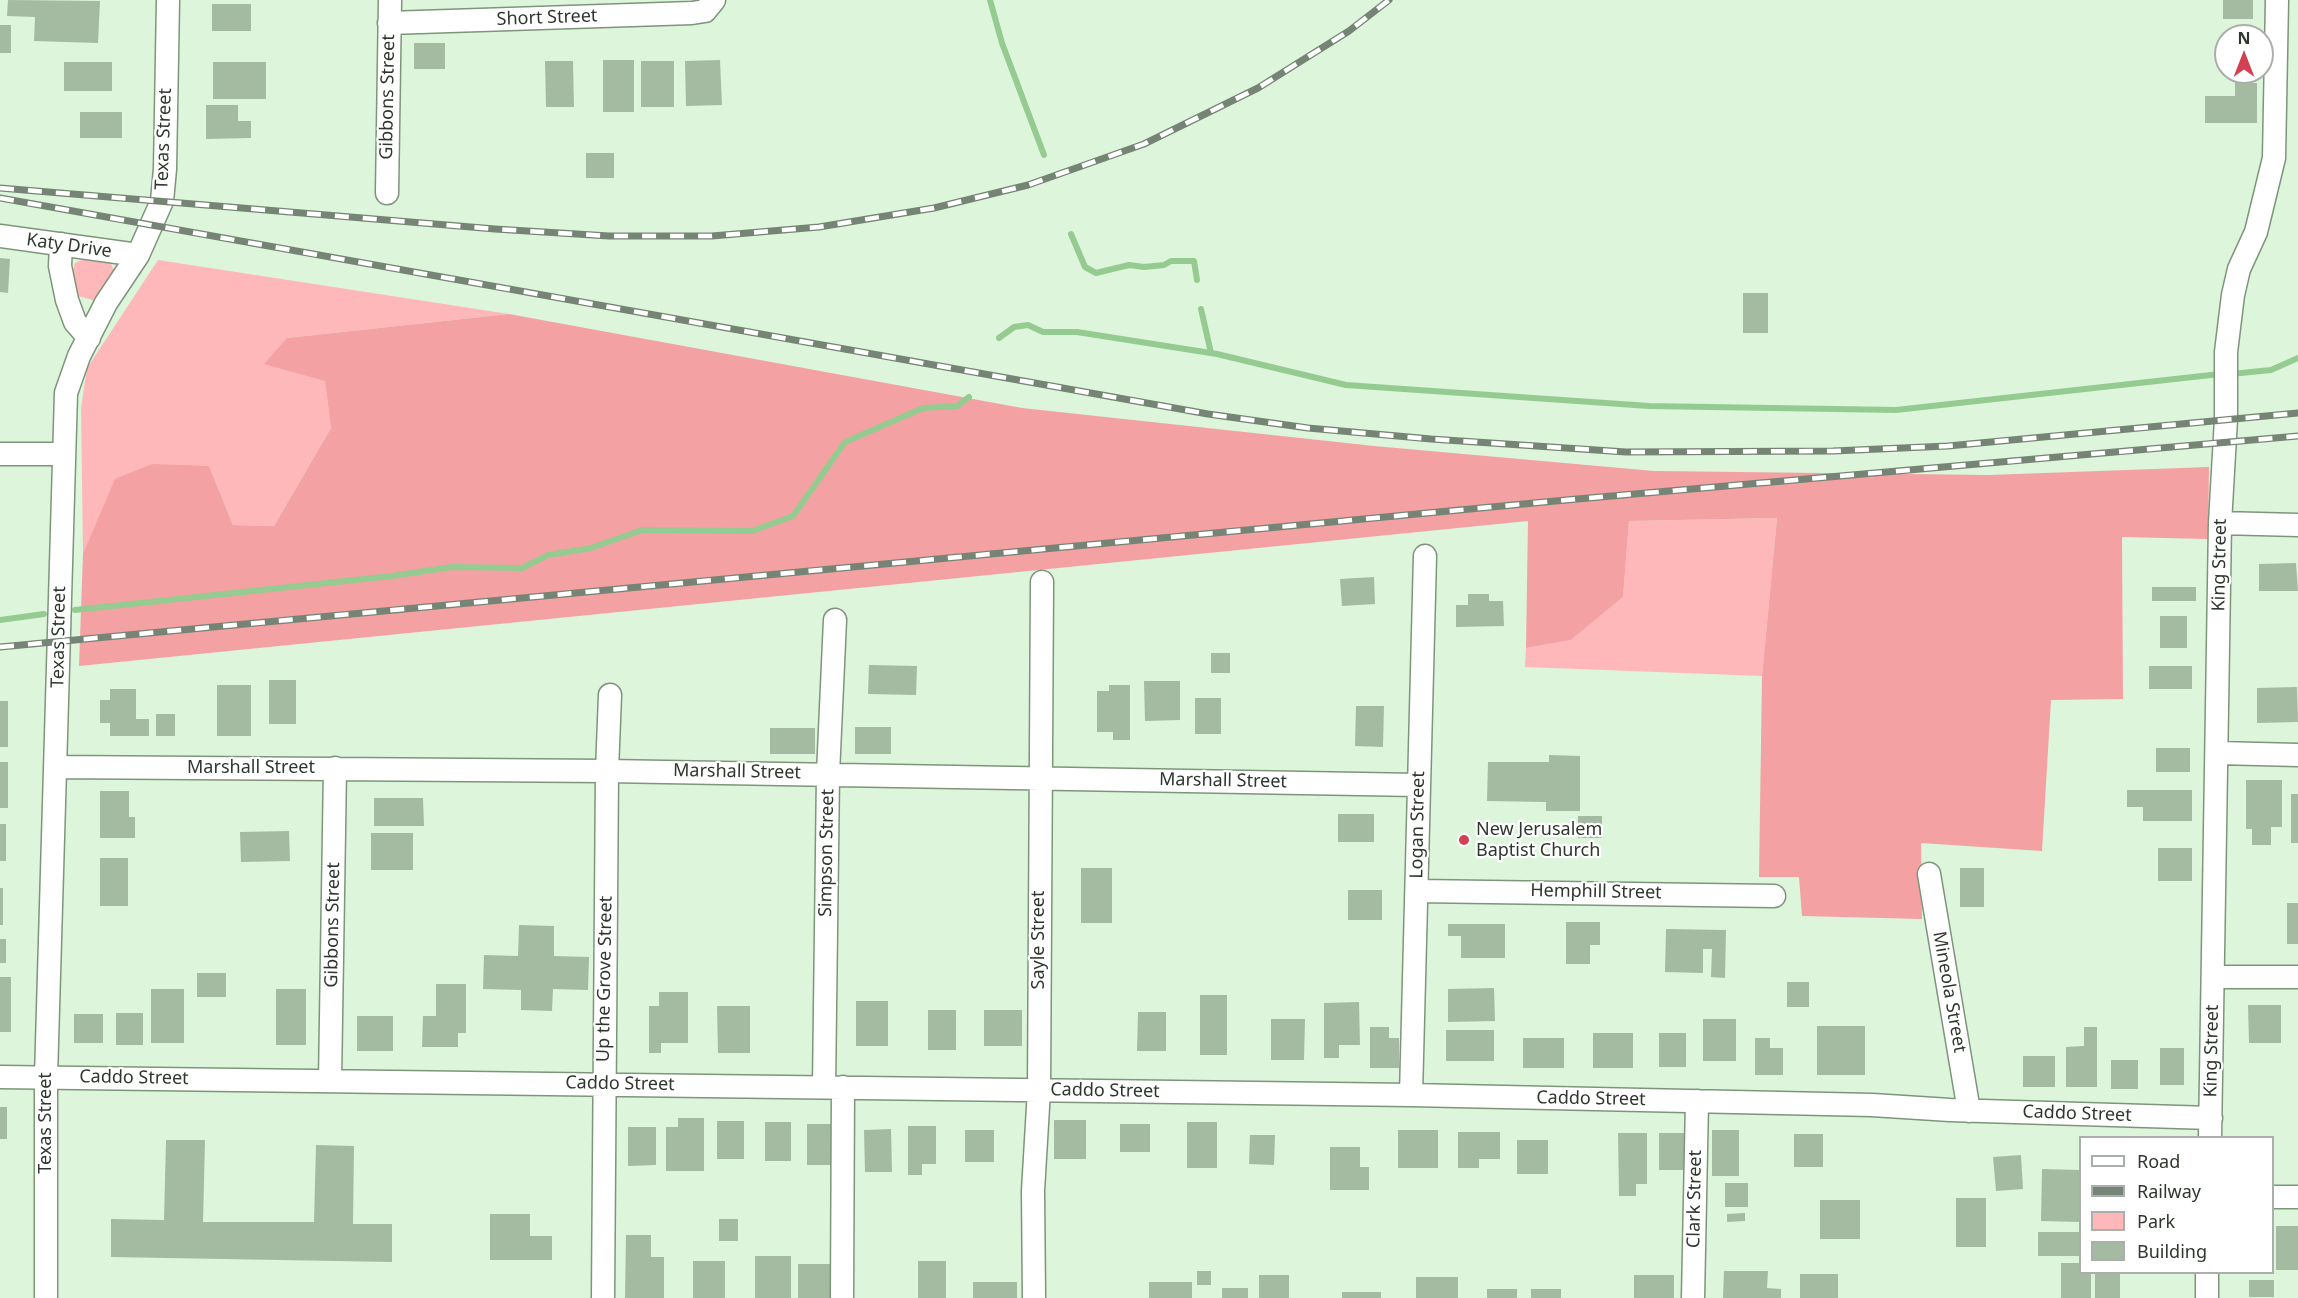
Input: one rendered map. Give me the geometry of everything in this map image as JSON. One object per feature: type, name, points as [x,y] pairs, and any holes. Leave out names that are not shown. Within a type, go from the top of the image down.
[{"type":"street","name":"Texas Street","points":[[46,1298],[46,1077],[66,393],[106,303],[138,255],[162,201],[168,0]]},
{"type":"street","name":"Gibbons Street","points":[[387,193],[390,0]]},
{"type":"street","name":"King Street","points":[[2210,1128],[2218,753],[2220,523],[2226,352],[2233,295],[2240,269],[2256,232],[2274,158],[2277,0]]},
{"type":"street","name":"Short Street","points":[[389,23],[710,5]]},
{"type":"street","name":"Katy Drive","points":[[0,236],[138,255]]},
{"type":"street","points":[[61,244],[60,266],[67,300],[75,322],[89,338]]},
{"type":"street","points":[[0,454],[63,454]]},
{"type":"street","points":[[2220,523],[2298,525]]},
{"type":"street","name":"Logan Street","points":[[1411,1095],[1425,556]]},
{"type":"street","name":"Sayle Street","points":[[1034,1298],[1033,1191],[1039,1090],[1039,778],[1042,582]]},
{"type":"street","name":"Simpson Street","points":[[835,620],[828,774],[834,1087],[842,1298]]},
{"type":"street","name":"Up the Grove Street","points":[[603,1298],[607,771],[610,695]]},
{"type":"street","points":[[2218,753],[2298,754]]},
{"type":"street","name":"Marshall Street","points":[[56,767],[607,771],[1418,785]]},
{"type":"street","name":"Gibbons Street","points":[[330,1081],[335,768]]},
{"type":"street","name":"Mineola Street","points":[[1929,874],[1970,1111]]},
{"type":"street","name":"Hemphill Street","points":[[1417,891],[1774,896]]},
{"type":"street","points":[[2213,976],[2298,977]]},
{"type":"street","name":"Caddo Street","points":[[0,1077],[1411,1095],[1872,1105],[2210,1128]]},
{"type":"street","name":"Clark Street","points":[[1692,1298],[1697,1101]]},
{"type":"street","points":[[2274,1197],[2298,1197]]},
{"type":"street","points":[[2207,1274],[2207,1298]]},
{"type":"green space","points":[[88,257],[110,261],[115,274],[96,301],[78,296],[72,274],[75,263]]},
{"type":"green space","points":[[158,260],[509,314],[287,338],[325,380],[331,428],[274,526],[233,525],[209,466],[83,554],[81,408],[87,368]]},
{"type":"green space","points":[[1777,518],[1762,676],[1525,667],[1526,648],[1571,640],[1623,597],[1629,521]]},
{"type":"shaded area","points":[[509,314],[1022,408],[1374,446],[1654,471],[1989,475],[2209,467],[2208,539],[2122,537],[2123,699],[2051,700],[2042,851],[1921,843],[1922,919],[1802,916],[1799,877],[1759,877],[1762,676],[1777,518],[1629,521],[1623,597],[1571,640],[1526,648],[1528,521],[79,666],[83,554],[115,479],[152,464],[209,466],[233,525],[274,526],[331,428],[325,381],[264,364],[287,338]]},
{"type":"building","points":[[8,0],[100,1],[98,43],[34,41],[35,17],[7,16]]},
{"type":"building","points":[[2223,0],[2253,0],[2253,19],[2223,19]]},
{"type":"building","points":[[212,4],[251,4],[251,31],[212,31]]},
{"type":"building","points":[[0,25],[11,25],[11,53],[0,53]]},
{"type":"building","points":[[414,43],[445,43],[445,69],[414,69]]},
{"type":"building","points":[[603,60],[634,60],[634,112],[603,112]]},
{"type":"building","points":[[720,60],[722,105],[686,106],[685,61]]},
{"type":"building","points":[[545,61],[573,61],[574,107],[546,107]]},
{"type":"building","points":[[641,61],[674,61],[674,107],[641,107]]},
{"type":"building","points":[[64,62],[112,62],[112,91],[64,91]]},
{"type":"building","points":[[213,62],[266,62],[266,99],[213,99]]},
{"type":"building","points":[[2235,84],[2257,84],[2257,123],[2205,123],[2205,96],[2235,96]]},
{"type":"building","points":[[206,105],[238,105],[238,121],[251,121],[251,138],[206,139]]},
{"type":"building","points":[[80,112],[122,112],[122,138],[80,138]]},
{"type":"building","points":[[586,153],[614,153],[614,178],[586,178]]},
{"type":"building","points":[[0,258],[10,259],[8,293],[0,292]]},
{"type":"building","points":[[1743,293],[1768,293],[1768,333],[1743,333]]},
{"type":"building","points":[[2296,563],[2298,591],[2259,591],[2259,564]]},
{"type":"building","points":[[1374,577],[1375,604],[1342,606],[1340,579]]},
{"type":"building","points":[[2152,587],[2196,587],[2196,601],[2152,601]]},
{"type":"building","points":[[1468,594],[1489,594],[1489,601],[1503,601],[1504,626],[1456,627],[1456,605],[1468,605]]},
{"type":"building","points":[[2160,616],[2187,616],[2187,648],[2160,648]]},
{"type":"building","points":[[1211,653],[1230,653],[1230,673],[1211,673]]},
{"type":"building","points":[[869,665],[917,666],[916,695],[868,694]]},
{"type":"building","points":[[2149,666],[2192,666],[2192,689],[2149,689]]},
{"type":"building","points":[[269,680],[296,680],[296,724],[269,724]]},
{"type":"building","points":[[1144,681],[1180,681],[1180,720],[1145,721]]},
{"type":"building","points":[[217,685],[251,685],[251,736],[217,736]]},
{"type":"building","points":[[1109,685],[1130,685],[1130,740],[1113,740],[1113,732],[1097,732],[1097,691],[1109,691]]},
{"type":"building","points":[[2297,687],[2298,722],[2257,723],[2257,688]]},
{"type":"building","points":[[110,689],[136,689],[136,719],[149,719],[149,736],[110,736],[110,723],[100,723],[100,700],[110,700]]},
{"type":"building","points":[[1195,698],[1221,698],[1221,734],[1195,734]]},
{"type":"building","points":[[0,701],[8,701],[8,747],[0,747]]},
{"type":"building","points":[[1356,706],[1384,706],[1383,747],[1355,746]]},
{"type":"building","points":[[156,714],[175,714],[175,736],[156,736]]},
{"type":"building","points":[[855,727],[891,727],[891,754],[855,754]]},
{"type":"building","points":[[770,728],[815,728],[815,754],[770,754]]},
{"type":"building","points":[[2156,748],[2190,748],[2190,772],[2156,772]]},
{"type":"building","points":[[1549,755],[1580,756],[1580,811],[1546,811],[1546,802],[1487,801],[1488,762],[1549,762]]},
{"type":"building","points":[[0,762],[8,762],[8,808],[0,808]]},
{"type":"building","points":[[2246,780],[2282,780],[2282,827],[2271,827],[2271,845],[2252,845],[2252,829],[2246,829]]},
{"type":"building","points":[[2127,790],[2192,790],[2192,821],[2143,821],[2143,807],[2127,807]]},
{"type":"building","points":[[100,791],[129,791],[129,817],[135,817],[135,838],[100,838]]},
{"type":"building","points":[[2291,794],[2298,794],[2298,843],[2291,843]]},
{"type":"building","points":[[374,798],[423,798],[424,826],[374,826]]},
{"type":"building","points":[[1338,814],[1374,814],[1374,842],[1338,842]]},
{"type":"building","points":[[1578,816],[1602,816],[1602,838],[1578,838]]},
{"type":"building","points":[[0,824],[6,824],[6,861],[0,861]]},
{"type":"building","points":[[289,831],[290,861],[241,862],[240,832]]},
{"type":"building","points":[[371,833],[413,833],[413,870],[371,870]]},
{"type":"building","points":[[2158,848],[2192,848],[2192,881],[2158,881]]},
{"type":"building","points":[[100,858],[128,858],[128,906],[100,906]]},
{"type":"building","points":[[1081,868],[1112,868],[1112,923],[1081,923]]},
{"type":"building","points":[[1960,868],[1984,868],[1984,907],[1960,907]]},
{"type":"building","points":[[0,888],[3,888],[3,925],[0,925]]},
{"type":"building","points":[[1348,890],[1382,890],[1382,920],[1348,920]]},
{"type":"building","points":[[2287,903],[2298,903],[2298,944],[2287,944]]},
{"type":"building","points":[[1566,922],[1600,922],[1600,945],[1590,945],[1590,964],[1566,964]]},
{"type":"building","points":[[1448,924],[1505,924],[1505,958],[1461,958],[1461,936],[1448,936]]},
{"type":"building","points":[[519,925],[554,926],[554,956],[589,957],[588,990],[553,989],[552,1011],[521,1010],[521,990],[483,989],[484,955],[518,956]]},
{"type":"building","points":[[1666,929],[1726,930],[1725,978],[1711,977],[1712,949],[1703,949],[1703,973],[1665,972]]},
{"type":"building","points":[[0,939],[6,939],[6,963],[0,963]]},
{"type":"building","points":[[197,973],[226,973],[226,997],[197,997]]},
{"type":"building","points":[[0,977],[11,977],[11,1032],[0,1032]]},
{"type":"building","points":[[1787,982],[1809,982],[1809,1007],[1787,1007]]},
{"type":"building","points":[[436,984],[466,984],[466,1033],[458,1033],[458,1047],[422,1047],[423,1016],[436,1016]]},
{"type":"building","points":[[1494,988],[1495,1021],[1448,1022],[1448,989]]},
{"type":"building","points":[[151,989],[184,989],[184,1043],[151,1043]]},
{"type":"building","points":[[276,989],[306,989],[306,1045],[276,1045]]},
{"type":"building","points":[[659,992],[688,992],[688,1043],[661,1043],[661,1053],[649,1053],[649,1006],[659,1006]]},
{"type":"building","points":[[1200,995],[1227,995],[1227,1055],[1200,1055]]},
{"type":"building","points":[[856,1001],[888,1001],[888,1046],[856,1046]]},
{"type":"building","points":[[1359,1002],[1360,1045],[1339,1045],[1339,1058],[1324,1058],[1324,1003]]},
{"type":"building","points":[[2248,1005],[2281,1005],[2281,1043],[2249,1043]]},
{"type":"building","points":[[717,1006],[750,1006],[750,1053],[718,1053]]},
{"type":"building","points":[[928,1010],[956,1010],[956,1050],[928,1050]]},
{"type":"building","points":[[984,1010],[1022,1010],[1022,1046],[984,1046]]},
{"type":"building","points":[[1138,1012],[1166,1012],[1166,1051],[1137,1051]]},
{"type":"building","points":[[116,1013],[143,1013],[143,1045],[116,1045]]},
{"type":"building","points":[[74,1014],[103,1014],[103,1043],[74,1043]]},
{"type":"building","points":[[357,1016],[393,1016],[393,1051],[357,1051]]},
{"type":"building","points":[[1271,1019],[1305,1019],[1304,1060],[1271,1060]]},
{"type":"building","points":[[1703,1019],[1736,1019],[1736,1061],[1703,1061]]},
{"type":"building","points":[[1817,1026],[1865,1026],[1865,1075],[1817,1075]]},
{"type":"building","points":[[1370,1027],[1389,1027],[1389,1038],[1399,1038],[1399,1068],[1370,1068]]},
{"type":"building","points":[[2084,1027],[2097,1027],[2097,1087],[2066,1087],[2066,1047],[2084,1046]]},
{"type":"building","points":[[1446,1030],[1494,1030],[1494,1061],[1446,1061]]},
{"type":"building","points":[[1593,1033],[1633,1033],[1633,1068],[1593,1068]]},
{"type":"building","points":[[1659,1033],[1686,1033],[1686,1067],[1659,1067]]},
{"type":"building","points":[[1523,1038],[1564,1038],[1564,1068],[1523,1068]]},
{"type":"building","points":[[1755,1038],[1770,1038],[1770,1048],[1783,1048],[1783,1075],[1755,1075]]},
{"type":"building","points":[[2160,1048],[2184,1048],[2184,1085],[2160,1085]]},
{"type":"building","points":[[2023,1056],[2055,1056],[2055,1087],[2023,1087]]},
{"type":"building","points":[[2111,1060],[2138,1060],[2138,1089],[2111,1089]]},
{"type":"building","points":[[0,1107],[7,1107],[7,1139],[0,1139]]},
{"type":"building","points":[[678,1118],[704,1118],[704,1171],[666,1171],[666,1127],[678,1127]]},
{"type":"building","points":[[1054,1120],[1086,1120],[1086,1159],[1054,1159]]},
{"type":"building","points":[[717,1121],[744,1121],[744,1159],[717,1159]]},
{"type":"building","points":[[765,1122],[791,1122],[791,1161],[765,1161]]},
{"type":"building","points":[[1187,1122],[1217,1122],[1217,1168],[1187,1168]]},
{"type":"building","points":[[807,1124],[831,1124],[831,1165],[807,1165]]},
{"type":"building","points":[[1120,1124],[1150,1124],[1150,1152],[1120,1152]]},
{"type":"building","points":[[908,1126],[936,1126],[936,1164],[922,1164],[922,1175],[908,1175]]},
{"type":"building","points":[[628,1127],[656,1127],[656,1165],[628,1166]]},
{"type":"building","points":[[891,1129],[892,1172],[865,1172],[864,1130]]},
{"type":"building","points":[[965,1130],[994,1130],[994,1162],[965,1162]]},
{"type":"building","points":[[1398,1130],[1438,1130],[1438,1168],[1398,1168]]},
{"type":"building","points":[[1712,1130],[1739,1130],[1739,1176],[1712,1176]]},
{"type":"building","points":[[1458,1132],[1500,1132],[1500,1159],[1479,1159],[1479,1168],[1458,1168]]},
{"type":"building","points":[[1618,1133],[1647,1133],[1647,1184],[1636,1184],[1636,1196],[1619,1196]]},
{"type":"building","points":[[1659,1133],[1684,1133],[1684,1170],[1659,1170]]},
{"type":"building","points":[[1794,1134],[1823,1134],[1823,1167],[1794,1167]]},
{"type":"building","points":[[1250,1135],[1275,1135],[1274,1165],[1249,1164]]},
{"type":"building","points":[[166,1140],[205,1140],[203,1222],[314,1222],[316,1145],[354,1146],[353,1224],[392,1224],[392,1262],[111,1257],[111,1219],[164,1220]]},
{"type":"building","points":[[1517,1140],[1548,1140],[1548,1174],[1517,1174]]},
{"type":"building","points":[[1330,1147],[1360,1147],[1360,1167],[1369,1167],[1369,1190],[1330,1190]]},
{"type":"building","points":[[2021,1155],[2023,1189],[1996,1191],[1993,1157]]},
{"type":"building","points":[[2042,1169],[2079,1170],[2079,1222],[2041,1221]]},
{"type":"building","points":[[1725,1183],[1748,1183],[1748,1207],[1725,1207]]},
{"type":"building","points":[[1956,1198],[1986,1198],[1986,1247],[1956,1247]]},
{"type":"building","points":[[1820,1200],[1860,1200],[1860,1239],[1820,1239]]},
{"type":"building","points":[[1745,1213],[1745,1221],[1727,1222],[1727,1214]]},
{"type":"building","points":[[490,1214],[530,1214],[530,1236],[552,1236],[552,1260],[490,1260]]},
{"type":"building","points":[[719,1219],[738,1219],[738,1241],[719,1241]]},
{"type":"building","points":[[2276,1226],[2298,1226],[2298,1270],[2276,1270]]},
{"type":"building","points":[[2038,1232],[2079,1232],[2079,1256],[2038,1256]]},
{"type":"building","points":[[626,1235],[651,1235],[651,1257],[664,1257],[664,1298],[625,1298]]},
{"type":"building","points":[[755,1256],[791,1256],[791,1298],[755,1298]]},
{"type":"building","points":[[693,1261],[725,1261],[725,1298],[693,1298]]},
{"type":"building","points":[[918,1261],[946,1261],[946,1298],[918,1298]]},
{"type":"building","points":[[2061,1263],[2079,1263],[2079,1274],[2091,1274],[2091,1298],[2061,1298]]},
{"type":"building","points":[[798,1264],[836,1264],[836,1298],[798,1298]]},
{"type":"building","points":[[1197,1271],[1211,1271],[1211,1285],[1197,1285]]},
{"type":"building","points":[[1724,1271],[1768,1271],[1767,1288],[1781,1289],[1781,1298],[1723,1298]]},
{"type":"building","points":[[1800,1274],[1838,1274],[1838,1298],[1800,1298]]},
{"type":"building","points":[[2095,1274],[2120,1274],[2120,1298],[2095,1298]]},
{"type":"building","points":[[1259,1275],[1289,1275],[1289,1298],[1259,1298]]},
{"type":"building","points":[[1634,1275],[1674,1275],[1674,1298],[1634,1298]]},
{"type":"building","points":[[1416,1277],[1458,1277],[1458,1298],[1416,1298]]},
{"type":"building","points":[[2249,1280],[2274,1280],[2274,1297],[2249,1297]]},
{"type":"building","points":[[973,1282],[1017,1282],[1017,1298],[973,1298]]},
{"type":"building","points":[[1149,1282],[1192,1282],[1192,1298],[1149,1298]]},
{"type":"building","points":[[1222,1288],[1248,1288],[1248,1298],[1222,1298]]},
{"type":"building","points":[[1487,1289],[1517,1289],[1517,1298],[1487,1298]]},
{"type":"building","points":[[1531,1289],[1561,1289],[1561,1298],[1531,1298]]},
{"type":"building","points":[[1342,1292],[1381,1292],[1381,1298],[1342,1298]]},
{"type":"waterway","points":[[990,0],[1002,43],[1044,155]]},
{"type":"waterway","points":[[1071,234],[1085,267],[1096,273],[1129,265],[1144,267],[1164,265],[1171,261],[1194,261],[1197,280]]},
{"type":"waterway","points":[[1201,309],[1211,353]]},
{"type":"waterway","points":[[999,338],[1014,327],[1028,325],[1043,332],[1077,332],[1217,354],[1346,385],[1649,406],[1896,410],[2220,374]]},
{"type":"waterway","points":[[2231,374],[2271,370],[2298,358]]},
{"type":"waterway","points":[[75,610],[392,576],[452,567],[522,568],[548,555],[591,548],[642,530],[752,531],[793,516],[845,442],[923,408],[957,406],[969,397]]},
{"type":"waterway","points":[[0,620],[44,614]]},
{"type":"railway","points":[[0,188],[495,229],[609,236],[712,236],[819,227],[934,208],[1028,185],[1144,144],[1258,88],[1349,31],[1389,0]]},
{"type":"railway","points":[[0,198],[1208,414],[1308,428],[1626,452],[1833,451],[1948,446],[2298,413]]},
{"type":"railway","points":[[0,647],[1566,500],[2298,436]]},
{"type":"place","name":"New Jerusalem Baptist Church","points":[[1464,840]]}]
